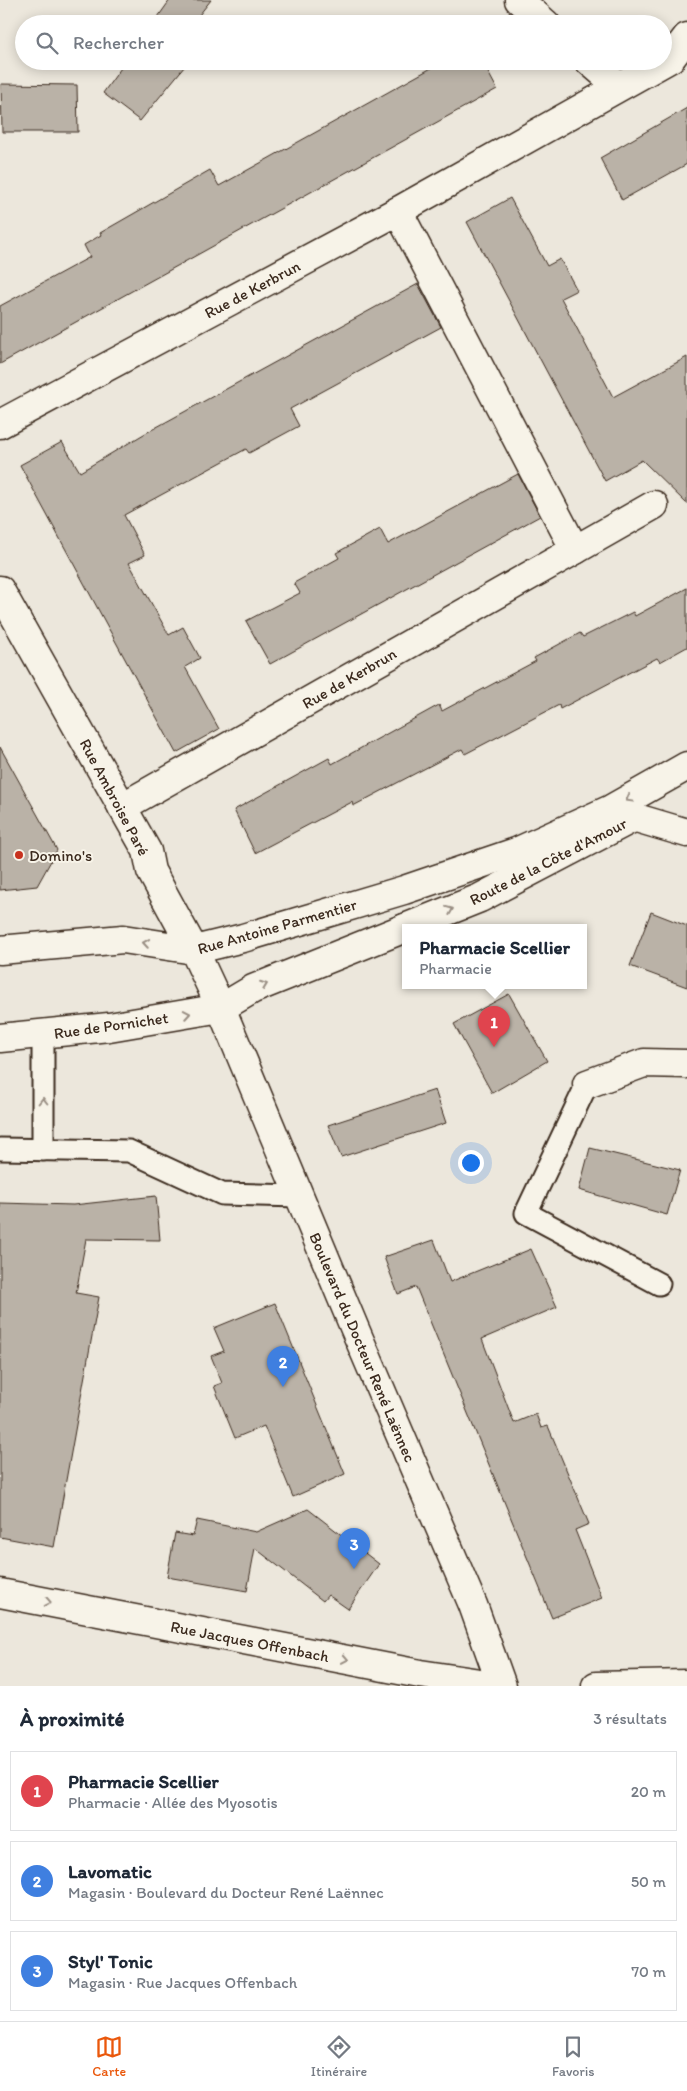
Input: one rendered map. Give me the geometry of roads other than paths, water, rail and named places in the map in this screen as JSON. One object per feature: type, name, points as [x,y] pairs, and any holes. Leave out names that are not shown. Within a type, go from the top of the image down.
[{"type":"street","points":[[519,0],[536,15]]},
{"type":"street","name":"Rue de Kerbrun","points":[[672,56],[687,37]]},
{"type":"street","points":[[599,70],[618,86]]},
{"type":"street","name":"Rue de Kerbrun","points":[[0,424],[398,211],[648,70]]},
{"type":"street","points":[[398,211],[575,550]]},
{"type":"street","name":"Rue de Kerbrun","points":[[122,807],[654,505]]},
{"type":"street","name":"Rue Ambroise Paré","points":[[0,590],[147,852],[152,871],[194,950],[221,1008]]},
{"type":"street","name":"Route de la Côte d'Amour","points":[[404,890],[516,852],[611,809],[687,766]]},
{"type":"street","name":"Route de la Côte d'Amour","points":[[415,924],[480,898],[633,818],[687,784]]},
{"type":"street","points":[[633,818],[687,834]]},
{"type":"street","name":"Rue Antoine Parmentier","points":[[0,950],[123,939],[194,950],[404,890]]},
{"type":"street","name":"Route de la Côte d'Amour","points":[[221,1008],[253,989],[402,929]]},
{"type":"street","name":"Rue de Pornichet","points":[[0,1038],[109,1027],[221,1008]]},
{"type":"street","name":"Boulevard du Docteur René Laënnec","points":[[221,1008],[354,1327],[473,1605],[501,1686]]},
{"type":"street","points":[[587,1084],[644,1063],[687,1064]]},
{"type":"street","name":"Rue Jacques Offenbach","points":[[0,1593],[420,1674],[501,1686]]},
{"type":"street","points":[[596,1686],[687,1684]]},
{"type":"lane","points":[[43,1034],[44,1150]]},
{"type":"lane","points":[[587,1084],[526,1213],[659,1284]]},
{"type":"lane","points":[[0,1149],[129,1151],[222,1194],[300,1196]]},
{"type":"place","name":"Domino's","points":[[19,855]]},
{"type":"place","name":"Pharmacie Scellier","points":[[494,1047]]},
{"type":"place","name":"Lavomatic","points":[[283,1387]]},
{"type":"place","name":"Styl' Tonic","points":[[354,1569]]}]
